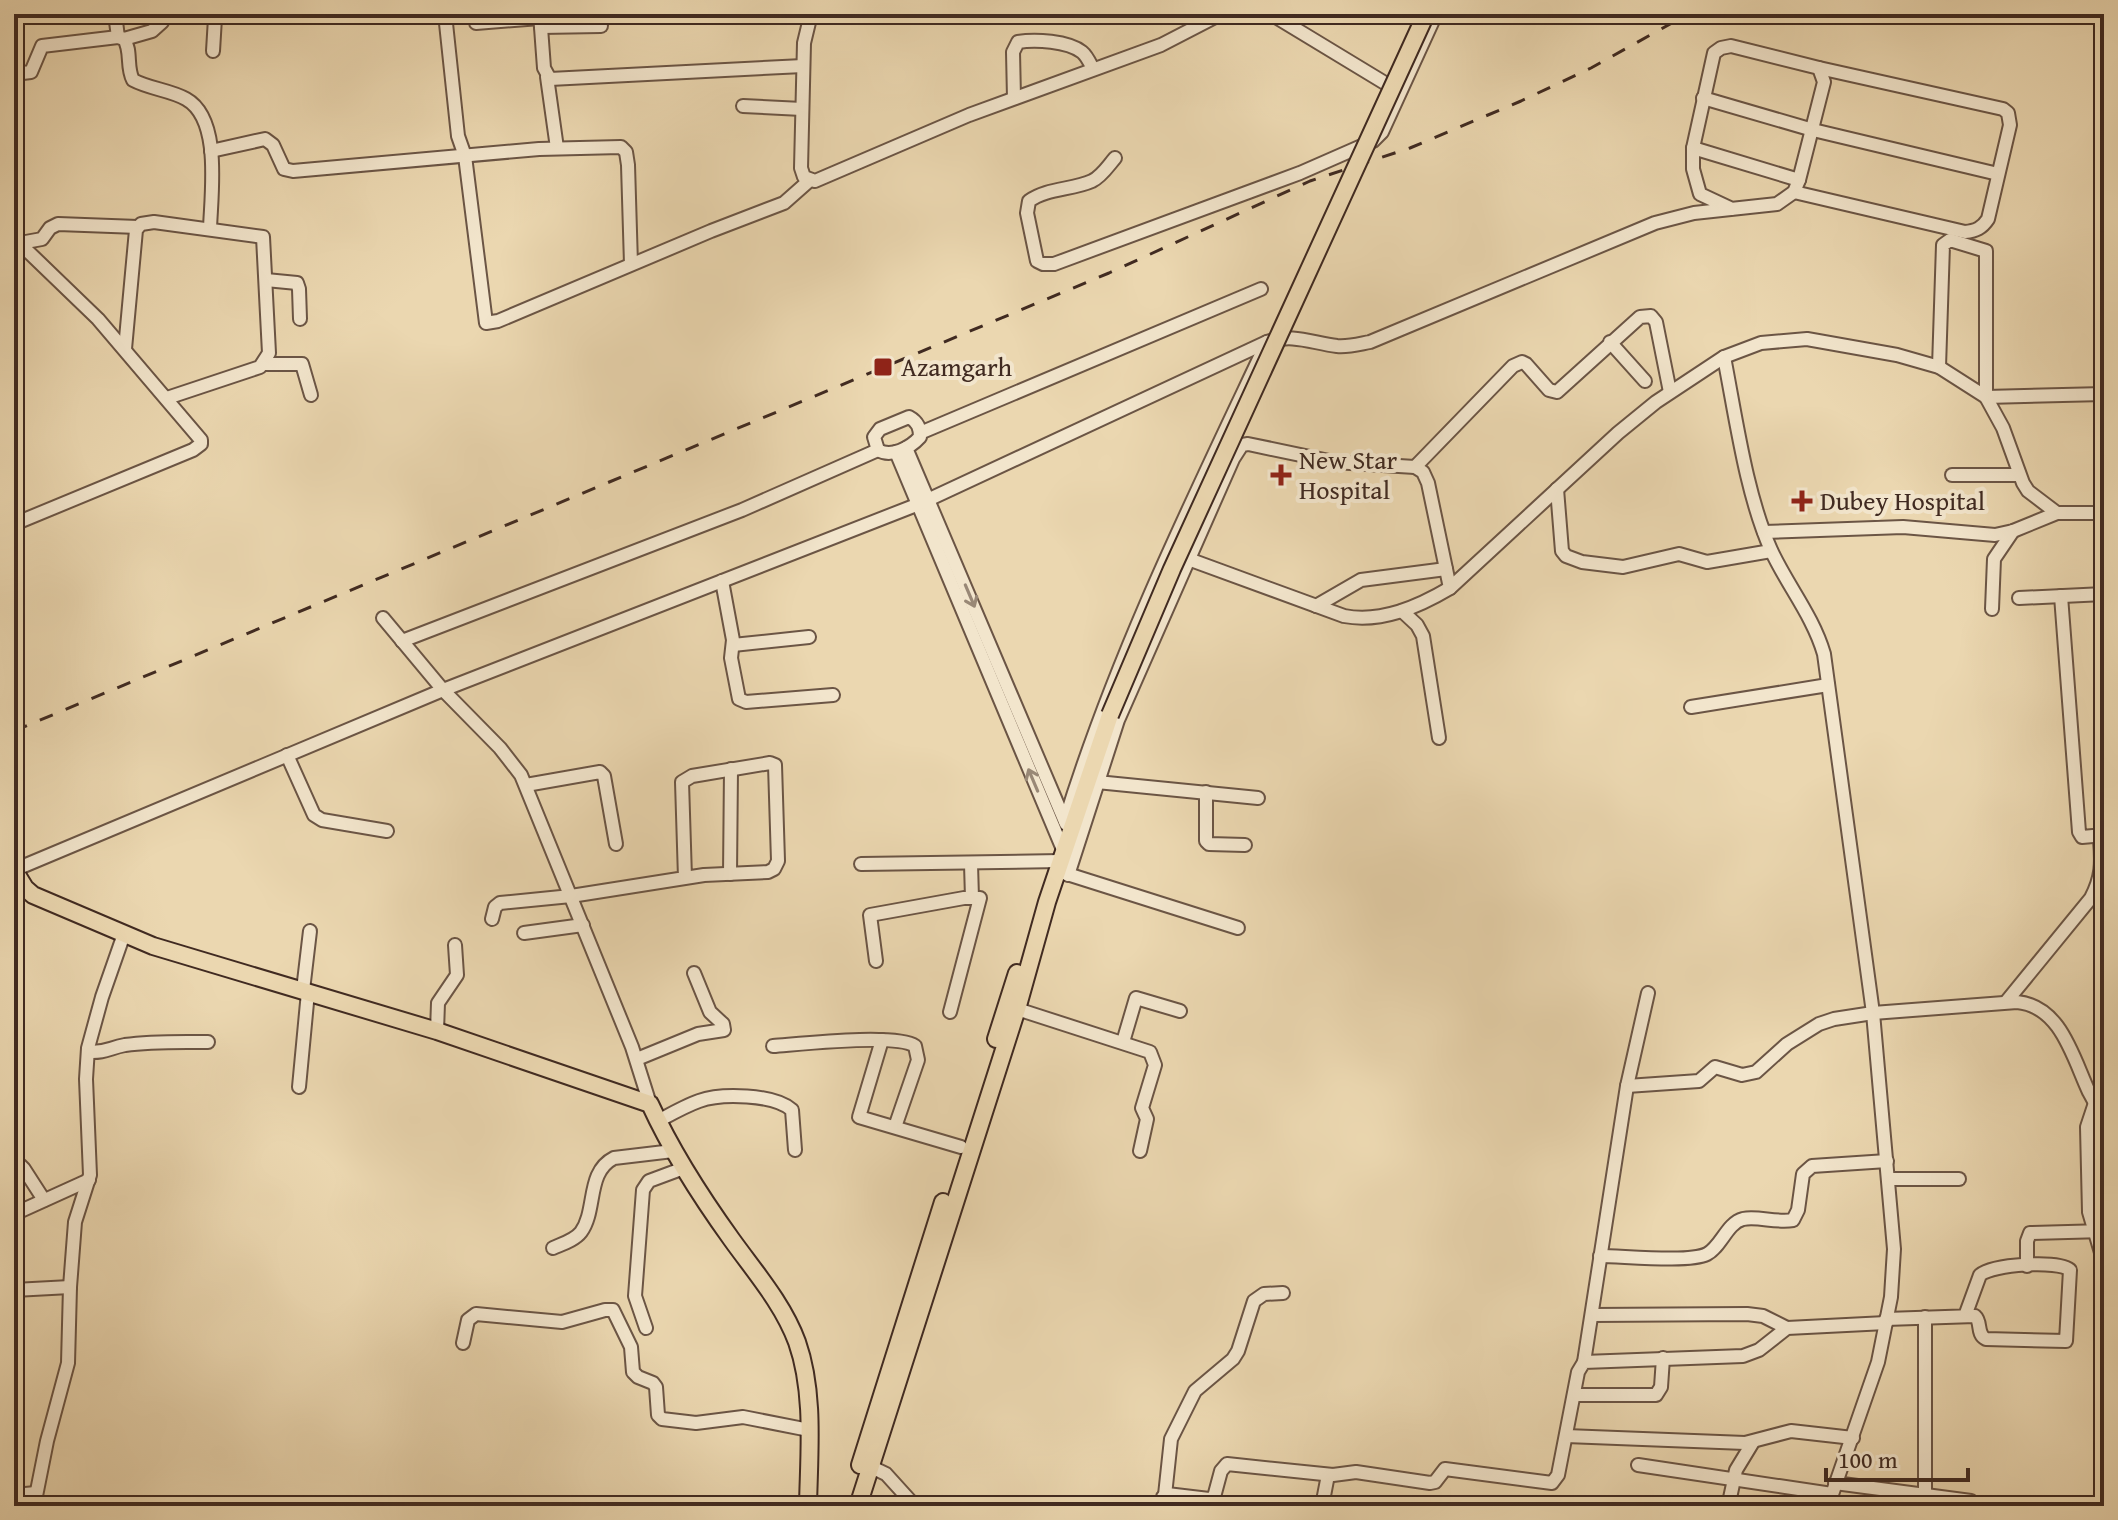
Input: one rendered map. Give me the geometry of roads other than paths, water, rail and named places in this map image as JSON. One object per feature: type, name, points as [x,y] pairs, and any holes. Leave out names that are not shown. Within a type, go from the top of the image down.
[{"type":"main road","points":[[847,1506],[866,1464],[1017,1009],[1047,902],[1063,865],[1067,828],[1110,715],[1172,569],[1426,14]]},
{"type":"main road","points":[[14,870],[33,895],[124,934],[187,957],[437,1031],[650,1104],[673,1151],[710,1210],[773,1297],[792,1331],[804,1368],[809,1430],[808,1506]]},
{"type":"main road","points":[[858,1506],[866,1464],[961,1147],[1030,930],[1047,902]]},
{"type":"street","points":[[115,14],[121,38],[128,45],[133,80],[192,103],[206,126],[211,151],[210,229]]},
{"type":"street","points":[[14,74],[31,72],[42,46],[121,38],[152,31],[162,22],[163,14]]},
{"type":"street","points":[[213,51],[215,18],[218,14]]},
{"type":"street","points":[[445,14],[458,136],[465,156],[486,323],[498,321],[784,203],[810,180],[820,179],[1014,98],[1161,45],[1221,14]]},
{"type":"street","points":[[810,180],[802,174],[801,168],[805,33],[811,14]]},
{"type":"street","points":[[1271,14],[1400,92]]},
{"type":"street","points":[[1115,158],[1104,172],[1091,181],[1041,194],[1029,201],[1027,213],[1037,261],[1054,264],[1300,173],[1373,141],[1382,132],[1436,14]]},
{"type":"street","points":[[540,20],[557,148]]},
{"type":"street","points":[[476,23],[540,20],[601,26]]},
{"type":"street","points":[[1014,98],[1013,52],[1018,42],[1027,40],[1075,48],[1085,55],[1093,69]]},
{"type":"street","points":[[1693,148],[1797,186],[1965,232],[1975,231],[1983,227],[1988,219],[2010,125],[2008,113],[2003,109],[1731,46],[1721,48],[1714,53],[1710,64],[1693,148],[1693,169],[1700,194],[1732,209]]},
{"type":"street","points":[[547,77],[558,79],[803,66]]},
{"type":"street","points":[[14,870],[443,690],[924,501],[1267,342],[1296,337],[1336,346],[1370,342],[1655,223],[1694,213],[1777,204],[1797,186],[1824,82],[1824,74],[1819,68]]},
{"type":"street","points":[[1703,98],[1813,130],[1998,174]]},
{"type":"street","points":[[743,106],[802,109]]},
{"type":"street","points":[[211,151],[265,139],[273,145],[284,169],[293,171],[557,148],[621,147],[626,152],[631,264]]},
{"type":"street","points":[[17,240],[42,239],[50,228],[58,224],[138,227],[147,222],[263,237],[269,353],[264,364]]},
{"type":"street","points":[[125,349],[138,227]]},
{"type":"street","points":[[14,524],[201,444],[200,437],[125,349],[17,240]]},
{"type":"street","points":[[1939,367],[1943,245],[1950,240],[1986,251],[1986,397]]},
{"type":"street","points":[[266,280],[297,283],[300,319]]},
{"type":"street","points":[[920,433],[915,420],[909,417],[880,429],[874,437],[878,450],[883,454],[901,450],[915,443],[920,433],[1261,289]]},
{"type":"street","points":[[1415,467],[1513,366],[1522,362],[1526,364],[1549,390],[1557,392],[1640,317],[1651,316],[1656,322],[1670,392]]},
{"type":"street","points":[[1191,560],[1355,618],[1402,611],[1450,588],[1618,433],[1670,392],[1724,357],[1761,343],[1807,339],[1870,348],[1939,367],[1986,397],[2003,428],[2018,475],[2028,491],[2057,513]]},
{"type":"street","points":[[1067,828],[1093,730],[1145,602],[1267,342]]},
{"type":"street","points":[[1610,342],[1645,381]]},
{"type":"street","points":[[1724,357],[1764,532],[1771,551],[1819,639],[1873,1013],[1889,1179],[1894,1249],[1886,1321],[1878,1362],[1832,1494]]},
{"type":"street","points":[[167,398],[264,364],[302,364],[311,395]]},
{"type":"street","points":[[1986,397],[2104,394]]},
{"type":"street","points":[[1063,865],[1123,709],[1233,459],[1242,445],[1343,464],[1415,467],[1423,472],[1450,588]]},
{"type":"street","points":[[402,641],[742,510],[878,450]]},
{"type":"street","points":[[901,450],[1067,828]]},
{"type":"street","points":[[1952,475],[2018,475]]},
{"type":"street","points":[[1557,489],[1562,551],[1566,556],[1582,562],[1623,567],[1679,554],[1707,562],[1771,551]]},
{"type":"street","points":[[924,501],[1063,865]]},
{"type":"street","points":[[1764,532],[1903,527],[1995,535],[2057,513],[2104,513]]},
{"type":"street","points":[[1992,609],[1994,559],[2013,531]]},
{"type":"street","points":[[1316,606],[1361,580],[1446,569]]},
{"type":"street","points":[[722,581],[733,645],[732,667],[741,701],[833,695]]},
{"type":"street","points":[[2019,598],[2104,594]]},
{"type":"street","points":[[2061,596],[2079,832],[2082,837],[2104,835]]},
{"type":"street","points":[[1402,611],[1417,625],[1423,636],[1439,738]]},
{"type":"street","points":[[383,618],[443,690],[510,759],[526,785],[637,1059],[650,1104]]},
{"type":"street","points":[[733,645],[809,637]]},
{"type":"street","points":[[1691,707],[1828,685]]},
{"type":"street","points":[[287,755],[314,815],[322,820],[387,831]]},
{"type":"street","points":[[492,919],[495,907],[500,903],[774,869],[778,861],[775,765],[770,763],[688,776],[682,782],[685,878]]},
{"type":"street","points":[[730,874],[731,769]]},
{"type":"street","points":[[526,785],[600,772],[604,776],[616,844]]},
{"type":"street","points":[[1097,782],[1258,798]]},
{"type":"street","points":[[1206,792],[1206,841],[1209,844],[1245,845]]},
{"type":"street","points":[[2006,1002],[2091,898],[2103,868],[2100,840],[2104,835]]},
{"type":"street","points":[[861,864],[1063,865],[1238,928]]},
{"type":"street","points":[[971,864],[972,898]]},
{"type":"street","points":[[876,961],[870,915],[980,898],[950,1012]]},
{"type":"street","points":[[524,933],[583,925]]},
{"type":"street","points":[[299,1087],[310,931]]},
{"type":"street","points":[[14,1495],[35,1500],[47,1441],[67,1373],[75,1222],[89,1180],[88,1052],[102,997],[124,934]]},
{"type":"street","points":[[437,1031],[438,1003],[457,975],[455,945]]},
{"type":"street","points":[[637,1059],[698,1034],[724,1030],[723,1024],[710,1012],[694,973]]},
{"type":"street","points":[[1283,1293],[1264,1294],[1254,1301],[1233,1359],[1195,1391],[1171,1439],[1163,1500],[1214,1497],[1221,1471],[1227,1464],[1328,1475],[1356,1472],[1430,1483],[1435,1482],[1445,1469],[1552,1483],[1558,1475],[1578,1372],[1584,1362],[1627,1086],[1648,993]]},
{"type":"street","points":[[1123,1042],[1136,998],[1180,1011]]},
{"type":"street","points":[[1627,1086],[1699,1081],[1715,1067],[1748,1075],[1762,1068],[1787,1044],[1819,1024],[1834,1019],[2006,1002],[2031,1003],[2055,1022],[2100,1106],[2087,1127],[2089,1212],[2099,1231],[2102,1256]]},
{"type":"street","points":[[1017,1009],[1150,1052],[1155,1060],[1142,1108],[1147,1119],[1140,1151]]},
{"type":"street","points":[[882,1040],[859,1117],[961,1147]]},
{"type":"street","points":[[773,1046],[882,1040],[909,1042],[915,1046],[918,1055],[895,1127]]},
{"type":"street","points":[[88,1052],[102,1053],[137,1044],[208,1042]]},
{"type":"street","points":[[658,1121],[704,1100],[741,1095],[768,1100],[792,1110],[795,1150]]},
{"type":"street","points":[[553,1248],[582,1230],[598,1173],[606,1163],[614,1158],[673,1151]]},
{"type":"street","points":[[1600,1256],[1690,1258],[1705,1255],[1716,1247],[1733,1225],[1743,1219],[1793,1220],[1803,1174],[1812,1166],[1887,1161]]},
{"type":"street","points":[[14,1166],[20,1165],[24,1169],[44,1200]]},
{"type":"street","points":[[646,1328],[635,1296],[643,1190],[649,1181],[684,1168]]},
{"type":"street","points":[[1889,1179],[1959,1179]]},
{"type":"street","points":[[14,1214],[89,1180]]},
{"type":"street","points":[[2027,1266],[2030,1233],[2099,1231]]},
{"type":"street","points":[[1592,1315],[1747,1314],[1763,1316],[1787,1328],[1965,1316],[1978,1318],[1980,1334],[1986,1339],[2066,1341],[2070,1270],[2061,1265],[1999,1267],[1984,1271],[1965,1316]]},
{"type":"street","points":[[14,1290],[70,1287]]},
{"type":"street","points":[[463,1343],[468,1320],[476,1314],[562,1322],[613,1310],[631,1347],[633,1372],[656,1387],[658,1412],[662,1419],[696,1423],[743,1417],[809,1430]]},
{"type":"street","points":[[1925,1317],[1925,1495]]},
{"type":"street","points":[[1584,1362],[1752,1354],[1787,1328]]},
{"type":"street","points":[[1574,1395],[1656,1395],[1661,1387],[1663,1358]]},
{"type":"street","points":[[1566,1436],[1753,1442],[1791,1431],[1853,1438]]},
{"type":"street","points":[[1730,1498],[1733,1478],[1753,1442]]},
{"type":"street","points":[[866,1464],[886,1474],[915,1506]]},
{"type":"street","points":[[1638,1465],[1832,1494],[1925,1495],[1971,1501]]},
{"type":"street","points":[[1322,1506],[1328,1475]]},
{"type":"street","points":[[1076,1506],[1086,1503],[1123,1506]]},
{"type":"railway","points":[[14,731],[1109,273],[1310,181],[1410,148],[1521,101],[1591,68],[1688,14]]},
{"type":"place","name":"Azamgarh","points":[[883,367]]},
{"type":"place","name":"New Star Hospital","points":[[1281,475]]},
{"type":"place","name":"Dubey Hospital","points":[[1802,501]]}]
